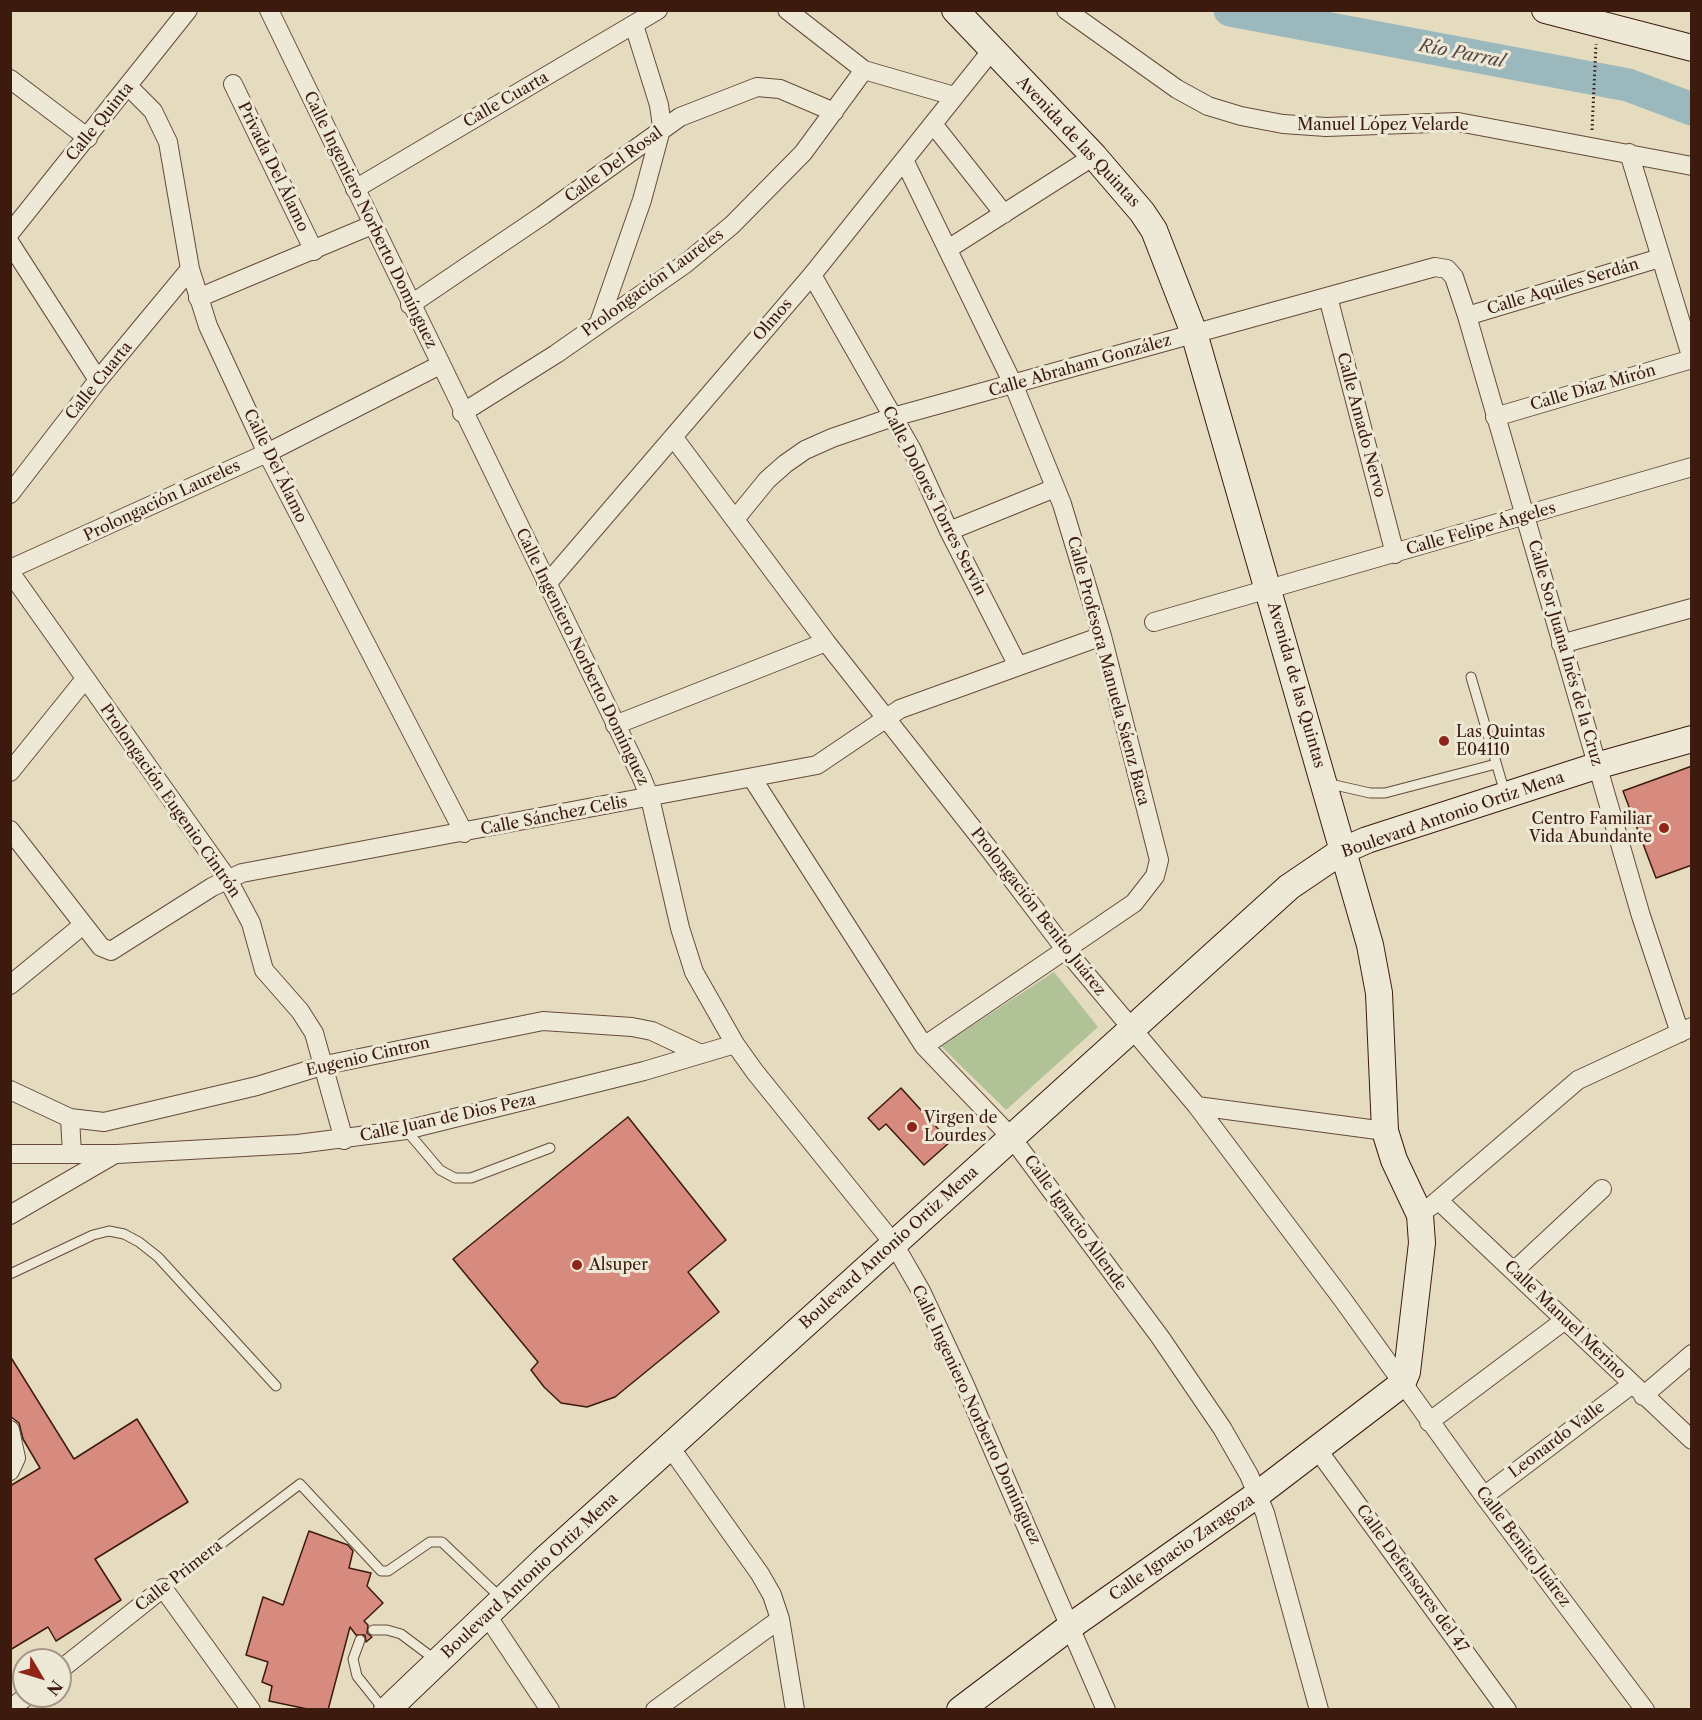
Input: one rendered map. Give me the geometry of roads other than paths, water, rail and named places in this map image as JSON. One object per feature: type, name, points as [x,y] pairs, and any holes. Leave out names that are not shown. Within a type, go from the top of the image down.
[{"type":"street","name":"Calle Quinta","points":[[10,233],[129,87],[188,10]]},
{"type":"street","name":"Calle Ingeniero Norberto Domínguez","points":[[269,10],[650,798],[687,952],[708,999],[735,1044],[894,1244],[942,1333],[1106,1710]]},
{"type":"street","name":"Calle Cuarta","points":[[355,189],[658,10]]},
{"type":"street","points":[[787,10],[864,70],[954,96]]},
{"type":"street","name":"Manuel López Velarde","points":[[1066,10],[1177,89],[1208,106],[1242,116],[1283,124],[1326,127],[1458,122],[1692,166]]},
{"type":"street","name":"Avenida de las Quintas","points":[[957,11],[1130,196],[1154,230],[1194,333],[1269,587],[1370,945],[1379,993],[1385,1131],[1394,1160],[1429,1208],[1407,1372],[1402,1384]]},
{"type":"street","points":[[1548,11],[1692,48]]},
{"type":"street","points":[[599,323],[642,200],[661,131],[659,105],[634,25]]},
{"type":"street","name":"Olmos","points":[[546,585],[812,275],[905,162],[992,50]]},
{"type":"street","name":"Prolongación Laureles","points":[[462,413],[685,264],[732,225],[778,181],[834,112],[864,70]]},
{"type":"street","points":[[10,79],[88,138]]},
{"type":"street","name":"Privada Del Álamo","points":[[232,84],[314,251]]},
{"type":"street","name":"Calle Del Álamo","points":[[129,87],[153,111],[168,142],[190,270],[198,298],[267,453],[464,833]]},
{"type":"street","name":"Calle Del Rosal","points":[[410,305],[543,215],[680,117],[757,87],[780,89],[834,112]]},
{"type":"street","points":[[933,124],[1005,214]]},
{"type":"street","points":[[1629,153],[1692,359]]},
{"type":"street","points":[[948,249],[1094,156]]},
{"type":"street","name":"Calle Profesora Manuela Sáenz Baca","points":[[905,162],[1014,386],[1055,488],[1102,636],[1159,860],[1155,876],[1148,888],[1134,903],[1065,949]]},
{"type":"street","points":[[198,298],[372,225]]},
{"type":"street","points":[[10,243],[98,380]]},
{"type":"street","name":"Calle Aquiles Serdán","points":[[1467,316],[1660,258]]},
{"type":"street","name":"Calle Abraham González","points":[[736,518],[767,480],[805,450],[893,417],[1014,386],[1194,333],[1435,267],[1451,272]]},
{"type":"street","name":"Calle Cuarta","points":[[10,494],[98,380],[190,270]]},
{"type":"street","name":"Calle Sor Juana Inés de la Cruz","points":[[1451,272],[1467,316],[1641,916],[1686,1030]]},
{"type":"street","name":"Calle Dolores Torres Servín","points":[[812,275],[920,467],[949,531],[1018,666]]},
{"type":"street","name":"Calle Amado Nervo","points":[[1328,297],[1395,554]]},
{"type":"street","name":"Calle Díaz Mirón","points":[[1495,417],[1692,359]]},
{"type":"street","name":"Prolongación Laureles","points":[[10,570],[267,453],[440,365]]},
{"type":"street","name":"Prolongación Benito Juárez","points":[[674,438],[736,518],[826,642],[990,849],[1065,949],[1197,1106],[1336,1291],[1402,1384]]},
{"type":"street","name":"Calle Felipe Ángeles","points":[[1154,622],[1692,467]]},
{"type":"street","points":[[949,531],[1055,488]]},
{"type":"street","name":"Prolongación Eugenio Cintrón","points":[[10,570],[227,878],[250,923],[264,970],[308,1022],[325,1065],[344,1140]]},
{"type":"street","points":[[1561,644],[1692,608]]},
{"type":"street","name":"Calle Sánchez Celis","points":[[83,925],[106,950],[115,950],[227,878],[817,765],[885,719],[920,700],[1102,636]]},
{"type":"street","points":[[615,725],[826,642]]},
{"type":"street","points":[[10,772],[85,679]]},
{"type":"street","name":"Boulevard Antonio Ortiz Mena","points":[[386,1710],[494,1607],[1012,1138],[1130,1028],[1289,887],[1342,851],[1505,795],[1692,739]]},
{"type":"street","name":"Calle Ignacio Allende","points":[[752,778],[924,1046],[1012,1138],[1222,1428],[1258,1494],[1319,1710]]},
{"type":"street","points":[[10,830],[83,925],[10,985]]},
{"type":"street","points":[[924,1046],[1065,949]]},
{"type":"street","name":"Eugenio Cintron","points":[[10,1090],[70,1118],[104,1122],[257,1086],[325,1065],[543,1021],[632,1027],[652,1031],[701,1054]]},
{"type":"street","points":[[1429,1208],[1578,1080],[1686,1030]]},
{"type":"street","name":"Calle Juan de Dios Peza","points":[[10,1154],[117,1154],[344,1140],[406,1130],[507,1107],[735,1044]]},
{"type":"street","points":[[1197,1106],[1385,1131]]},
{"type":"street","points":[[70,1118],[72,1154]]},
{"type":"street","points":[[10,1215],[117,1154]]},
{"type":"street","points":[[1514,1271],[1602,1189]]},
{"type":"street","name":"Calle Manuel Merino","points":[[1429,1208],[1514,1271],[1692,1440]]},
{"type":"street","points":[[1430,1422],[1565,1320]]},
{"type":"street","name":"Leonardo Valle","points":[[1484,1496],[1692,1354]]},
{"type":"street","name":"Calle Benito Juárez","points":[[1402,1384],[1645,1710]]},
{"type":"street","name":"Calle Ignacio Zaragoza","points":[[960,1710],[1071,1626],[1258,1494],[1402,1384]]},
{"type":"street","points":[[10,1430],[16,1458],[10,1472]]},
{"type":"street","points":[[670,1447],[760,1574],[772,1595],[780,1619],[795,1710]]},
{"type":"street","name":"Calle Defensores del 47","points":[[1317,1449],[1507,1710]]},
{"type":"street","points":[[163,1588],[251,1710]]},
{"type":"street","name":"Calle Primera","points":[[72,1660],[163,1588]]},
{"type":"street","points":[[494,1607],[550,1710]]},
{"type":"street","points":[[655,1710],[780,1619]]},
{"type":"lane","points":[[1471,677],[1505,795]]},
{"type":"lane","points":[[1323,782],[1370,793],[1385,793],[1496,764]]},
{"type":"lane","points":[[406,1130],[440,1170],[454,1178],[471,1178],[550,1148]]},
{"type":"lane","points":[[10,1274],[93,1235],[110,1231],[124,1234],[158,1257],[276,1386]]},
{"type":"lane","name":"Calle Primera","points":[[163,1588],[300,1484],[381,1571],[388,1571],[430,1542],[442,1542],[494,1607]]},
{"type":"lane","points":[[373,1630],[387,1630],[401,1634],[437,1661]]},
{"type":"lane","points":[[360,1640],[353,1659],[357,1676],[386,1710]]},
{"type":"waterway","name":"Río Parral","points":[[1230,10],[1628,85],[1692,109]]},
{"type":"place","name":"Las Quintas E04110","points":[[1444,741]]},
{"type":"place","name":"Centro Familiar Vida Abundante","points":[[1664,828]]},
{"type":"place","name":"Virgen de Lourdes","points":[[912,1127]]},
{"type":"place","name":"Alsuper","points":[[577,1265]]}]
